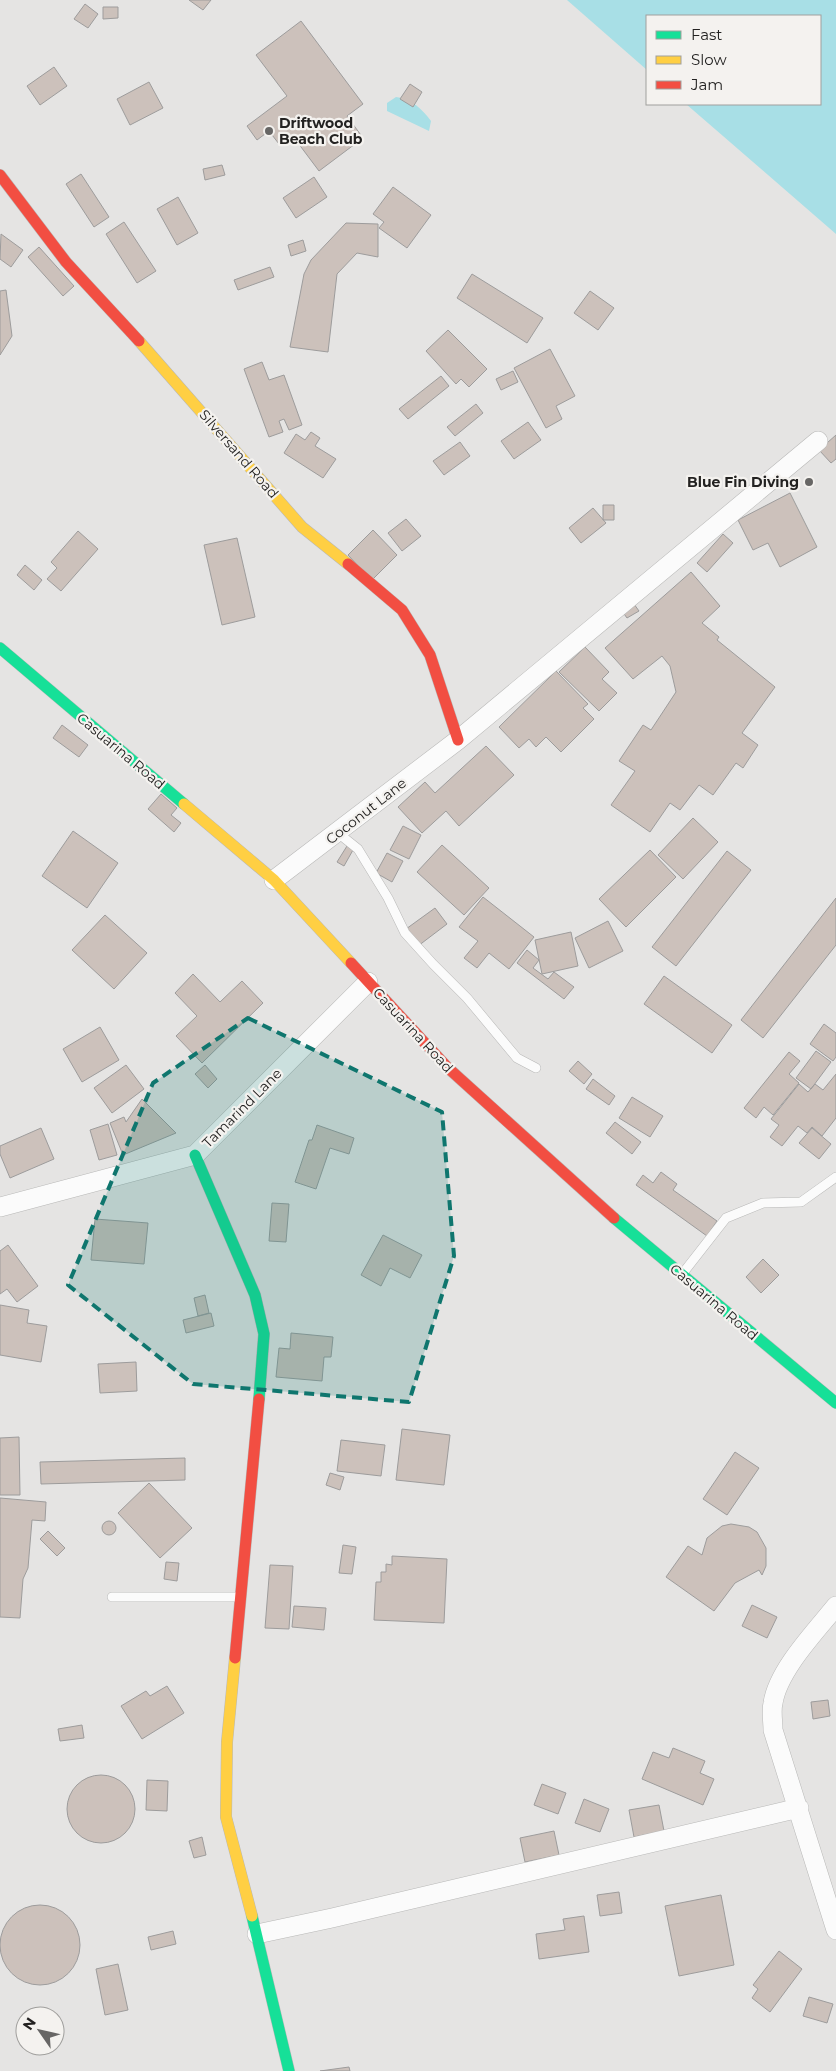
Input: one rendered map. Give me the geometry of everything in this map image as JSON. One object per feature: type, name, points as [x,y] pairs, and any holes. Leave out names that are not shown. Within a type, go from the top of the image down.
[{"type":"street","name":"Silversand Road","points":[[0,175],[66,262],[171,376],[302,527],[402,610],[430,655],[458,740]]},
{"type":"street","name":"Coconut Lane","points":[[274,880],[458,740],[818,441]]},
{"type":"street","name":"Casuarina Road","points":[[0,648],[274,880],[448,1067],[574,1183],[836,1403]]},
{"type":"street","name":"Tamarind Lane","points":[[0,1207],[195,1155],[368,982]]},
{"type":"street","points":[[195,1155],[255,1295],[264,1334],[260,1402],[227,1742],[226,1817],[257,1934],[289,2071]]},
{"type":"street","points":[[836,1606],[789,1666],[778,1686],[773,1703],[773,1730],[836,1930]]},
{"type":"street","points":[[257,1934],[799,1808]]},
{"type":"lane","points":[[338,833],[358,849],[388,898],[406,933],[433,964],[467,998],[517,1058],[536,1068]]},
{"type":"lane","points":[[682,1275],[726,1218],[763,1203],[801,1202],[836,1177]]},
{"type":"lane","points":[[112,1597],[240,1597]]},
{"type":"highlighted area","points":[[248,1018],[442,1112],[454,1256],[409,1402],[193,1384],[68,1285],[153,1083]]},
{"type":"water","points":[[567,0],[836,0],[836,234],[687,105],[821,105],[821,15],[646,15],[646,69]]},
{"type":"water","points":[[396,97],[412,102],[424,112],[431,121],[429,131],[387,111],[387,103]]},
{"type":"building","points":[[189,0],[211,0],[203,10]]},
{"type":"building","points":[[85,4],[98,14],[88,28],[74,19]]},
{"type":"building","points":[[103,7],[118,7],[118,18],[103,19]]},
{"type":"building","points":[[301,21],[363,104],[347,116],[363,138],[319,171],[292,135],[279,144],[269,131],[257,140],[247,126],[287,96],[256,55]]},
{"type":"building","points":[[54,67],[67,86],[40,105],[27,86]]},
{"type":"building","points":[[149,82],[163,108],[130,125],[117,99]]},
{"type":"building","points":[[410,84],[422,92],[413,107],[400,99]]},
{"type":"building","points":[[222,165],[225,175],[205,180],[203,169]]},
{"type":"building","points":[[81,174],[109,217],[94,227],[66,184]]},
{"type":"building","points":[[314,177],[327,197],[296,218],[283,198]]},
{"type":"building","points":[[393,187],[431,215],[407,248],[379,228],[384,222],[373,214]]},
{"type":"building","points":[[178,197],[198,233],[177,245],[157,209]]},
{"type":"building","points":[[124,222],[156,271],[137,283],[106,234]]},
{"type":"building","points":[[346,223],[378,224],[378,257],[357,253],[337,274],[328,352],[290,347],[304,274],[311,260]]},
{"type":"building","points":[[1,234],[23,250],[11,267],[0,259]]},
{"type":"building","points":[[303,240],[306,251],[291,256],[288,245]]},
{"type":"building","points":[[39,247],[74,286],[63,296],[28,257]]},
{"type":"building","points":[[270,267],[274,277],[238,290],[234,280]]},
{"type":"building","points":[[472,274],[543,318],[527,343],[457,298]]},
{"type":"building","points":[[6,290],[12,336],[0,355],[0,291]]},
{"type":"building","points":[[590,291],[614,308],[598,330],[574,313]]},
{"type":"building","points":[[448,330],[487,369],[469,387],[461,379],[456,384],[426,351]]},
{"type":"building","points":[[550,349],[575,396],[556,406],[562,419],[546,428],[514,368]]},
{"type":"building","points":[[262,362],[269,380],[284,375],[302,425],[289,430],[284,419],[279,421],[283,432],[269,437],[244,369]]},
{"type":"building","points":[[513,371],[518,382],[501,390],[496,379]]},
{"type":"building","points":[[441,376],[449,386],[408,419],[399,409]]},
{"type":"building","points":[[476,404],[483,413],[455,436],[447,427]]},
{"type":"building","points":[[528,422],[541,440],[514,459],[501,441]]},
{"type":"building","points":[[311,432],[320,438],[315,446],[336,459],[323,478],[284,453],[296,434],[305,440]]},
{"type":"building","points":[[836,435],[836,459],[831,463],[819,450]]},
{"type":"building","points":[[460,442],[470,456],[444,475],[433,461]]},
{"type":"building","points":[[790,493],[817,547],[780,567],[768,543],[753,550],[738,520]]},
{"type":"building","points":[[603,505],[614,505],[614,520],[603,520]]},
{"type":"building","points":[[593,508],[606,523],[581,543],[569,528]]},
{"type":"building","points":[[406,519],[421,536],[402,551],[388,533]]},
{"type":"building","points":[[373,530],[397,555],[372,580],[348,555]]},
{"type":"building","points":[[78,531],[98,549],[61,591],[47,579],[57,568],[51,562]]},
{"type":"building","points":[[723,534],[733,543],[707,572],[697,563]]},
{"type":"building","points":[[237,538],[255,617],[222,625],[204,545]]},
{"type":"building","points":[[25,565],[42,580],[34,590],[17,575]]},
{"type":"building","points":[[691,572],[720,606],[702,623],[719,637],[717,640],[775,687],[742,733],[758,745],[743,768],[736,763],[713,795],[699,785],[680,810],[670,803],[650,832],[611,805],[635,771],[619,761],[643,725],[651,730],[676,692],[670,666],[662,656],[633,679],[605,648]]},
{"type":"building","points":[[634,604],[639,611],[627,618],[622,611]]},
{"type":"building","points":[[585,647],[609,672],[602,679],[617,693],[599,711],[559,672]]},
{"type":"building","points":[[556,671],[588,704],[583,708],[594,719],[561,752],[546,737],[536,747],[529,739],[519,748],[499,727]]},
{"type":"building","points":[[62,725],[88,745],[79,757],[53,738]]},
{"type":"building","points":[[486,746],[514,775],[459,826],[446,811],[422,833],[398,807],[425,782],[435,793]]},
{"type":"building","points":[[161,794],[177,808],[171,815],[181,823],[174,832],[148,809]]},
{"type":"building","points":[[693,818],[718,842],[683,879],[658,855]]},
{"type":"building","points":[[403,826],[421,835],[409,859],[390,850]]},
{"type":"building","points":[[73,831],[118,863],[87,908],[42,876]]},
{"type":"building","points":[[442,845],[489,888],[464,915],[417,872]]},
{"type":"building","points":[[347,846],[353,850],[344,866],[337,862]]},
{"type":"building","points":[[650,850],[676,877],[626,927],[599,899]]},
{"type":"building","points":[[727,851],[751,870],[676,966],[652,947]]},
{"type":"building","points":[[387,853],[403,861],[392,882],[376,873]]},
{"type":"building","points":[[483,897],[534,937],[509,969],[489,953],[477,968],[464,958],[478,941],[459,927]]},
{"type":"building","points":[[836,898],[836,945],[763,1038],[741,1020]]},
{"type":"building","points":[[435,908],[447,924],[418,946],[406,929]]},
{"type":"building","points":[[105,915],[147,953],[114,989],[72,950]]},
{"type":"building","points":[[608,921],[623,951],[589,968],[575,938]]},
{"type":"building","points":[[571,932],[578,966],[542,974],[535,940]]},
{"type":"building","points":[[527,950],[539,960],[533,968],[548,979],[554,972],[574,987],[564,999],[517,963]]},
{"type":"building","points":[[193,974],[220,1002],[242,981],[263,1003],[202,1063],[176,1036],[197,1016],[175,993]]},
{"type":"building","points":[[664,976],[732,1025],[712,1053],[644,1004]]},
{"type":"building","points":[[824,1024],[836,1033],[836,1057],[833,1061],[810,1044]]},
{"type":"building","points":[[100,1027],[119,1060],[82,1082],[63,1049]]},
{"type":"building","points":[[816,1051],[831,1062],[811,1089],[796,1078]]},
{"type":"building","points":[[789,1052],[800,1061],[789,1074],[799,1083],[773,1115],[764,1107],[756,1118],[744,1108]]},
{"type":"building","points":[[578,1061],[592,1074],[584,1084],[569,1071]]},
{"type":"building","points":[[126,1065],[144,1089],[112,1113],[94,1088]]},
{"type":"building","points":[[205,1065],[217,1079],[208,1088],[195,1074]]},
{"type":"building","points":[[836,1074],[836,1118],[822,1136],[812,1127],[807,1133],[798,1126],[782,1146],[770,1137],[779,1125],[771,1119],[799,1084],[808,1092],[815,1084],[823,1090]]},
{"type":"building","points":[[593,1079],[615,1096],[609,1105],[586,1089]]},
{"type":"building","points":[[632,1097],[663,1116],[650,1137],[619,1118]]},
{"type":"building","points":[[142,1099],[176,1133],[123,1155],[110,1123],[124,1117],[126,1122]]},
{"type":"building","points":[[615,1122],[641,1142],[632,1154],[606,1133]]},
{"type":"building","points":[[108,1124],[117,1155],[99,1160],[90,1130]]},
{"type":"building","points":[[317,1125],[354,1138],[349,1154],[330,1148],[316,1189],[295,1182],[309,1140],[312,1140]]},
{"type":"building","points":[[41,1128],[54,1159],[10,1178],[0,1154],[0,1146]]},
{"type":"building","points":[[812,1128],[831,1144],[819,1159],[799,1143]]},
{"type":"building","points":[[661,1172],[677,1184],[673,1190],[717,1221],[707,1236],[636,1185],[643,1175],[653,1183]]},
{"type":"building","points":[[272,1203],[289,1204],[286,1242],[269,1241]]},
{"type":"building","points":[[95,1219],[148,1223],[144,1264],[91,1260]]},
{"type":"building","points":[[383,1235],[422,1255],[410,1278],[390,1268],[381,1286],[361,1275]]},
{"type":"building","points":[[8,1245],[38,1286],[17,1302],[7,1289],[0,1294],[0,1251]]},
{"type":"building","points":[[763,1259],[779,1275],[761,1293],[746,1277]]},
{"type":"building","points":[[205,1295],[209,1313],[198,1316],[194,1298]]},
{"type":"building","points":[[0,1305],[29,1310],[27,1323],[47,1326],[41,1362],[0,1355]]},
{"type":"building","points":[[211,1313],[214,1326],[186,1333],[183,1320]]},
{"type":"building","points":[[291,1333],[333,1337],[331,1357],[324,1357],[322,1381],[276,1377],[279,1348],[290,1349]]},
{"type":"building","points":[[136,1362],[137,1391],[100,1393],[98,1364]]},
{"type":"building","points":[[402,1429],[450,1435],[444,1485],[396,1480]]},
{"type":"building","points":[[19,1437],[20,1495],[0,1495],[0,1438]]},
{"type":"building","points":[[341,1440],[385,1445],[381,1476],[337,1471]]},
{"type":"building","points":[[735,1452],[759,1468],[727,1515],[703,1499]]},
{"type":"building","points":[[185,1458],[185,1480],[41,1484],[40,1462]]},
{"type":"building","points":[[330,1473],[344,1477],[340,1490],[326,1485]]},
{"type":"building","points":[[149,1483],[192,1528],[160,1558],[118,1513]]},
{"type":"building","points":[[0,1498],[46,1502],[45,1521],[32,1520],[28,1568],[23,1579],[20,1618],[0,1617]]},
{"type":"building","points":[[106,1521],[112,1521],[116,1528],[112,1535],[106,1535],[102,1531],[102,1525]]},
{"type":"building","points":[[731,1524],[749,1527],[757,1532],[766,1548],[766,1566],[762,1575],[759,1570],[735,1583],[714,1611],[666,1577],[688,1546],[702,1555],[707,1538],[722,1526]]},
{"type":"building","points":[[48,1531],[65,1548],[57,1556],[40,1539]]},
{"type":"building","points":[[343,1545],[356,1547],[352,1574],[339,1573]]},
{"type":"building","points":[[392,1556],[447,1559],[444,1623],[374,1620],[376,1582],[381,1582],[381,1572],[386,1572],[386,1564],[392,1565]]},
{"type":"building","points":[[166,1562],[179,1563],[177,1581],[164,1579]]},
{"type":"building","points":[[270,1565],[293,1566],[289,1629],[265,1628]]},
{"type":"building","points":[[752,1605],[777,1617],[767,1638],[742,1626]]},
{"type":"building","points":[[294,1606],[326,1608],[324,1630],[292,1627]]},
{"type":"building","points":[[167,1686],[184,1713],[142,1739],[121,1706],[146,1691],[150,1696]]},
{"type":"building","points":[[828,1700],[830,1716],[813,1719],[811,1702]]},
{"type":"building","points":[[82,1725],[84,1738],[60,1741],[58,1729]]},
{"type":"building","points":[[673,1748],[705,1761],[700,1773],[714,1779],[703,1805],[642,1779],[653,1752],[669,1758]]},
{"type":"building","points":[[108,1775],[120,1781],[129,1790],[135,1802],[133,1822],[125,1833],[108,1843],[94,1843],[77,1833],[69,1822],[67,1802],[77,1785],[88,1777]]},
{"type":"building","points":[[147,1780],[168,1781],[167,1811],[146,1810]]},
{"type":"building","points":[[542,1784],[566,1793],[558,1814],[534,1805]]},
{"type":"building","points":[[584,1799],[609,1809],[600,1832],[575,1823]]},
{"type":"building","points":[[659,1805],[664,1831],[634,1837],[629,1810]]},
{"type":"building","points":[[554,1831],[559,1855],[525,1862],[520,1838]]},
{"type":"building","points":[[202,1837],[206,1855],[194,1858],[189,1841]]},
{"type":"building","points":[[619,1892],[622,1913],[600,1916],[597,1895]]},
{"type":"building","points":[[721,1895],[734,1965],[679,1976],[665,1906]]},
{"type":"building","points":[[40,1905],[55,1908],[68,1917],[77,1930],[80,1945],[77,1960],[68,1973],[55,1982],[40,1985],[25,1982],[12,1973],[3,1960],[0,1945],[3,1930],[12,1917],[25,1908]]},
{"type":"building","points":[[584,1916],[589,1952],[539,1959],[536,1934],[565,1930],[563,1919]]},
{"type":"building","points":[[173,1931],[176,1944],[151,1950],[148,1937]]},
{"type":"building","points":[[779,1951],[802,1969],[770,2012],[752,1998],[758,1989],[753,1985]]},
{"type":"building","points":[[118,1964],[128,2010],[105,2015],[96,1969]]},
{"type":"building","points":[[809,1997],[833,2004],[827,2023],[803,2016]]},
{"type":"building","points":[[349,2067],[350,2071],[320,2071]]},
{"type":"traffic: fast","points":[[0,648],[184,804]]},
{"type":"traffic: fast","points":[[195,1155],[255,1295],[264,1334],[259,1399]]},
{"type":"traffic: fast","points":[[614,1218],[836,1403]]},
{"type":"traffic: fast","points":[[252,1916],[289,2071]]},
{"type":"traffic: slow","points":[[139,341],[302,527],[348,564]]},
{"type":"traffic: slow","points":[[184,804],[274,880],[351,963]]},
{"type":"traffic: slow","points":[[235,1658],[227,1742],[226,1817],[252,1916]]},
{"type":"traffic: jam","points":[[0,175],[66,262],[139,341]]},
{"type":"traffic: jam","points":[[348,564],[402,610],[430,655],[458,740]]},
{"type":"traffic: jam","points":[[351,963],[447,1067],[614,1218]]},
{"type":"traffic: jam","points":[[235,1658],[259,1399]]},
{"type":"place","name":"Driftwood Beach Club","points":[[269,131]]},
{"type":"place","name":"Blue Fin Diving","points":[[809,482]]}]
